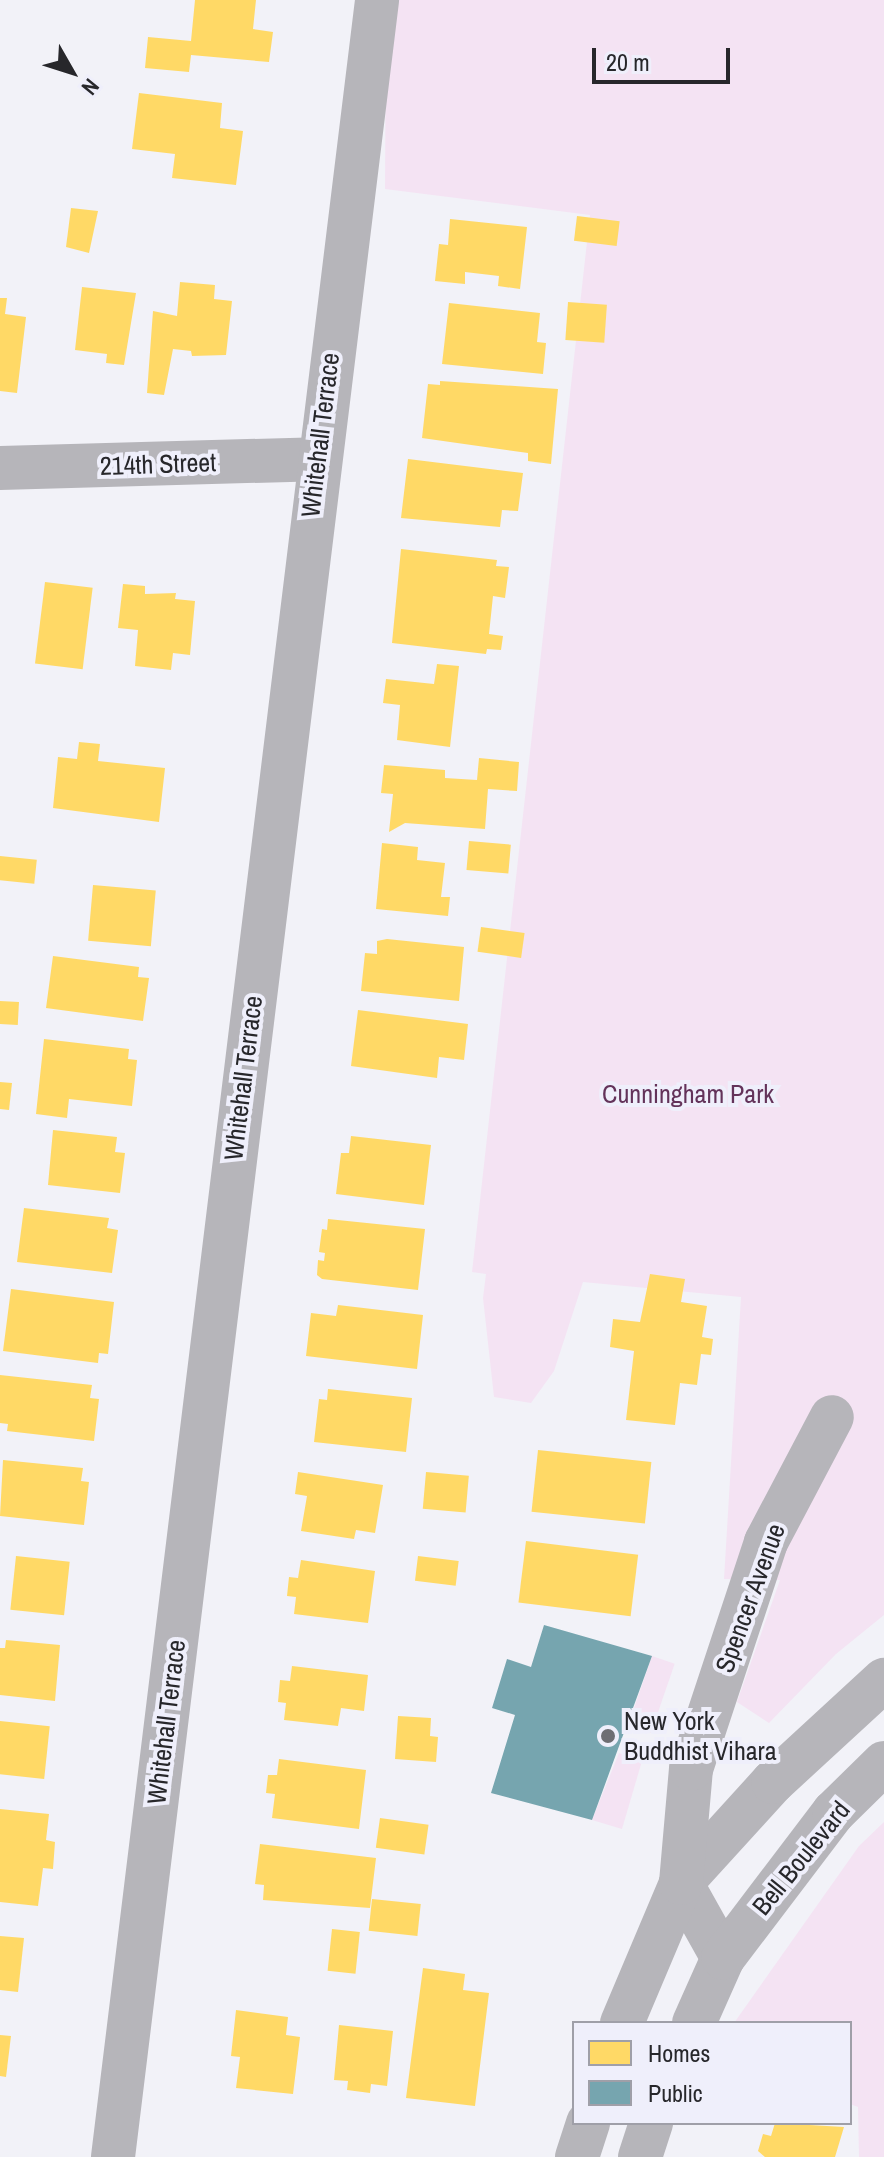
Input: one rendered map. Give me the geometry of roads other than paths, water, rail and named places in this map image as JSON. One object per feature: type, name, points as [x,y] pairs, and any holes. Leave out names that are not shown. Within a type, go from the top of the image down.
[{"type":"street","name":"Whitehall Terrace","points":[[113,2157],[317,459],[377,0]]},
{"type":"street","name":"214th Street","points":[[0,468],[317,459]]},
{"type":"street","name":"Spencer Avenue","points":[[623,2021],[681,1883],[691,1769],[766,1542],[832,1417]]},
{"type":"street","points":[[695,2021],[723,1958],[681,1883],[773,1782],[884,1680]]},
{"type":"street","name":"Bell Boulevard","points":[[723,1958],[834,1812],[884,1763]]},
{"type":"street","points":[[577,2157],[587,2125]]},
{"type":"street","points":[[640,2157],[650,2125]]},
{"type":"place","name":"New York Buddhist Vihara","points":[[608,1736]]},
{"type":"park label","name":"Cunningham Park","points":[[688,1094]]}]
